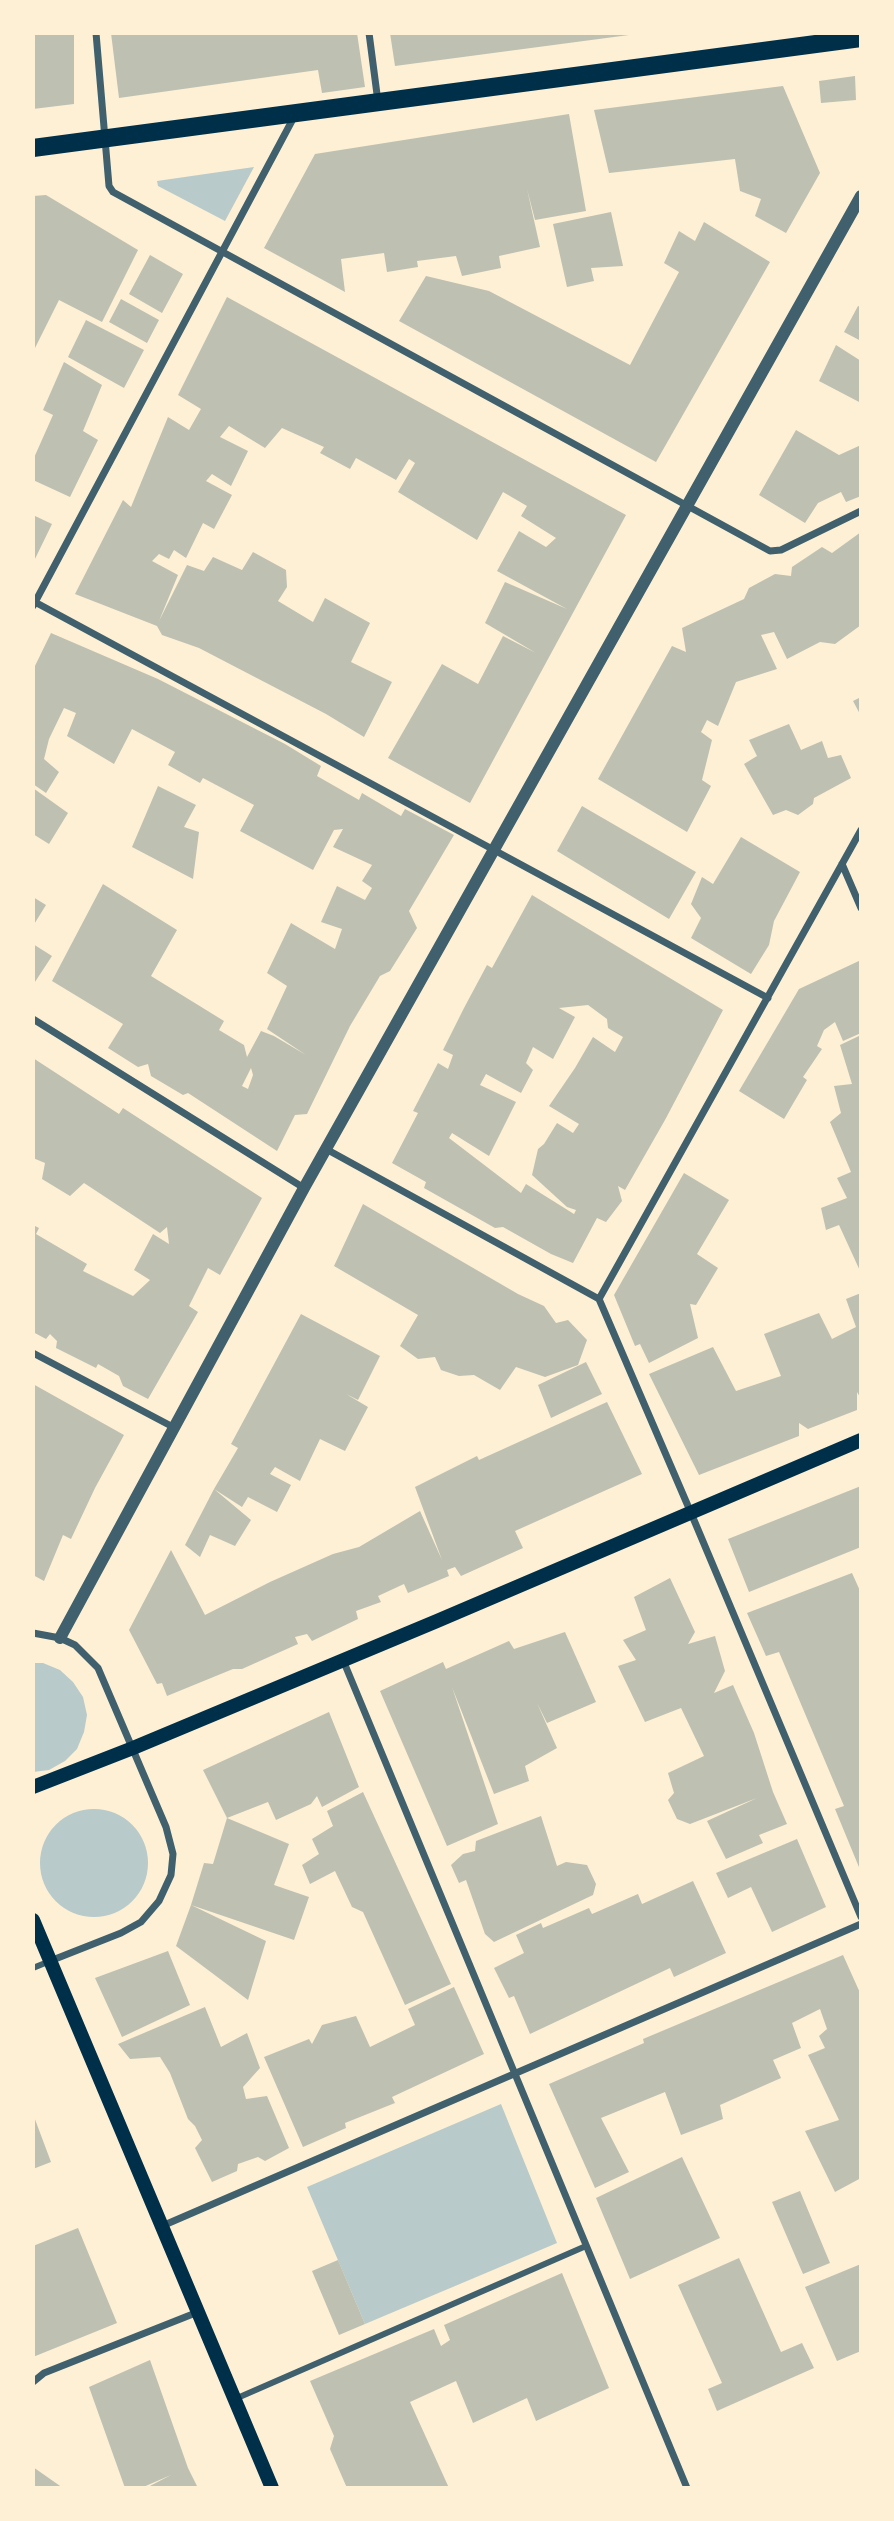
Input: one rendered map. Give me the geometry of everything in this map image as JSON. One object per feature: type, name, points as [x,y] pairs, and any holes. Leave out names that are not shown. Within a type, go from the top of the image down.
[{"type":"main road","points":[[33,148],[378,102],[794,40],[861,38]]},
{"type":"main road","points":[[33,1787],[343,1660],[861,1440]]},
{"type":"main road","points":[[33,1920],[272,2488]]},
{"type":"street","points":[[96,33],[109,186],[113,192],[764,548],[775,551],[861,511]]},
{"type":"street","points":[[369,33],[378,102]]},
{"type":"street","points":[[296,113],[34,603],[768,998]]},
{"type":"street","points":[[60,1638],[304,1188],[861,196]]},
{"type":"street","points":[[599,1299],[861,831]]},
{"type":"street","points":[[842,864],[861,908]]},
{"type":"street","points":[[33,1019],[304,1188]]},
{"type":"street","points":[[326,1149],[599,1299],[861,1917]]},
{"type":"street","points":[[33,1353],[173,1427]]},
{"type":"street","points":[[33,1633],[60,1638],[81,1649],[98,1668],[166,1827],[173,1854],[171,1875],[159,1900],[141,1922],[121,1933],[33,1968]]},
{"type":"street","points":[[343,1660],[687,2488]]},
{"type":"street","points":[[162,2226],[861,1924]]},
{"type":"street","points":[[235,2399],[586,2246]]},
{"type":"street","points":[[33,2382],[44,2373],[198,2312]]},
{"type":"shaded area","points":[[254,167],[225,221],[158,186],[157,181]]},
{"type":"shaded area","points":[[33,1663],[43,1663],[60,1670],[73,1682],[83,1697],[87,1715],[77,1749],[65,1761],[49,1770],[33,1772]]},
{"type":"shaded area","points":[[94,1809],[115,1813],[132,1825],[144,1842],[148,1863],[144,1884],[132,1901],[115,1913],[94,1917],[73,1913],[56,1901],[44,1884],[40,1863],[44,1842],[56,1825],[73,1813]]},
{"type":"shaded area","points":[[501,2104],[557,2243],[365,2324],[307,2187]]},
{"type":"building","points":[[33,33],[74,33],[74,104],[33,109]]},
{"type":"building","points":[[111,33],[357,33],[365,87],[322,93],[318,70],[119,98]]},
{"type":"building","points":[[390,33],[629,33],[629,35],[395,66]]},
{"type":"building","points":[[855,76],[856,100],[821,103],[819,81]]},
{"type":"building","points":[[783,86],[820,173],[786,233],[755,216],[761,199],[740,191],[735,159],[609,173],[594,110]]},
{"type":"building","points":[[569,114],[586,211],[535,220],[527,189],[540,247],[499,256],[501,268],[462,276],[456,256],[417,261],[418,267],[387,272],[384,253],[341,259],[345,292],[264,248],[315,154]]},
{"type":"building","points":[[46,195],[138,250],[102,322],[59,300],[33,352],[33,196]]},
{"type":"building","points":[[611,212],[623,266],[591,268],[594,281],[567,287],[553,224]]},
{"type":"building","points":[[704,222],[770,262],[656,462],[399,321],[426,276],[489,291],[630,365],[679,272],[664,263],[679,231],[695,241]]},
{"type":"building","points":[[150,255],[183,274],[162,313],[129,294]]},
{"type":"building","points":[[227,297],[626,515],[470,803],[388,758],[442,664],[478,684],[503,636],[536,653],[485,623],[505,582],[567,609],[497,571],[519,531],[546,547],[556,538],[521,516],[527,506],[503,492],[477,540],[398,492],[415,463],[409,459],[396,480],[356,458],[350,469],[320,453],[324,447],[282,428],[265,448],[229,426],[220,437],[248,451],[231,486],[212,474],[206,481],[232,495],[214,529],[203,523],[186,558],[174,550],[169,559],[159,554],[152,561],[178,575],[159,621],[187,565],[204,571],[213,557],[242,570],[253,552],[286,570],[287,587],[278,601],[313,622],[325,598],[370,623],[351,662],[392,682],[364,737],[326,714],[199,648],[162,635],[157,626],[75,594],[123,500],[131,507],[168,417],[189,430],[201,409],[178,395]]},
{"type":"building","points":[[121,299],[159,320],[147,343],[109,322]]},
{"type":"building","points":[[858,306],[861,307],[861,341],[844,332]]},
{"type":"building","points":[[86,320],[144,350],[124,388],[68,357]]},
{"type":"building","points":[[836,345],[861,361],[861,403],[819,381]]},
{"type":"building","points":[[64,362],[102,385],[83,431],[98,440],[70,497],[33,480],[33,460],[53,415],[43,410]]},
{"type":"building","points":[[796,430],[839,455],[861,445],[861,496],[846,502],[841,492],[818,503],[805,523],[759,495]]},
{"type":"building","points":[[33,515],[52,524],[33,563]]},
{"type":"building","points":[[861,532],[861,625],[835,644],[820,642],[787,659],[774,632],[761,635],[777,669],[736,682],[718,726],[707,720],[701,732],[712,740],[702,780],[711,786],[687,832],[598,779],[672,646],[686,652],[682,628],[744,599],[749,588],[775,574],[791,576],[792,567],[822,547],[832,553]]},
{"type":"building","points":[[51,633],[158,679],[285,744],[321,766],[317,776],[359,800],[362,793],[401,816],[405,809],[454,835],[409,911],[417,928],[390,971],[380,976],[350,1026],[307,1114],[295,1115],[277,1151],[188,1093],[183,1095],[151,1076],[148,1064],[138,1067],[108,1048],[123,1024],[52,981],[103,884],[177,930],[151,976],[224,1021],[219,1030],[244,1045],[247,1057],[261,1031],[306,1055],[267,1029],[287,986],[267,973],[291,923],[335,949],[342,929],[321,922],[337,886],[365,900],[372,888],[362,881],[372,865],[333,847],[343,829],[334,830],[313,870],[240,831],[254,805],[203,778],[200,783],[168,765],[175,752],[132,729],[114,764],[67,736],[76,713],[64,708],[49,739],[44,759],[59,772],[46,793],[33,784],[33,670]],"holes":[[[251,1068],[253,1075],[248,1089],[242,1086]]]},
{"type":"building","points":[[861,697],[861,716],[853,701]]},
{"type":"building","points":[[789,724],[801,750],[822,741],[828,758],[841,755],[851,778],[814,798],[813,804],[798,815],[786,810],[773,815],[744,764],[757,756],[749,740]]},
{"type":"building","points":[[158,786],[196,805],[184,827],[199,832],[193,879],[132,847]]},
{"type":"building","points":[[33,788],[68,813],[49,844],[33,834]]},
{"type":"building","points":[[582,806],[696,872],[669,919],[557,851]]},
{"type":"building","points":[[741,837],[800,872],[774,921],[769,945],[751,974],[691,938],[701,918],[691,904],[702,877],[713,884]]},
{"type":"building","points":[[532,895],[723,1010],[625,1190],[618,1186],[622,1201],[606,1222],[597,1218],[573,1263],[503,1227],[495,1228],[424,1188],[426,1182],[392,1163],[418,1113],[413,1111],[438,1063],[448,1069],[453,1055],[443,1050],[487,965],[492,968]],"holes":[[[588,1005],[607,1019],[608,1028],[623,1037],[615,1052],[593,1037],[549,1106],[579,1124],[573,1133],[557,1123],[538,1149],[532,1175],[567,1207],[576,1210],[574,1214],[526,1184],[521,1193],[449,1138],[452,1133],[489,1156],[516,1102],[480,1085],[486,1074],[521,1093],[533,1070],[526,1063],[533,1047],[553,1059],[575,1017],[559,1008]]]},
{"type":"building","points":[[33,897],[46,905],[33,926]]},
{"type":"building","points":[[33,944],[52,956],[33,985]]},
{"type":"building","points":[[861,960],[861,1033],[843,1041],[835,1022],[824,1030],[817,1046],[822,1049],[803,1077],[807,1080],[784,1119],[739,1091],[799,989]]},
{"type":"building","points":[[861,1035],[861,1273],[839,1225],[826,1230],[821,1208],[847,1198],[837,1178],[851,1172],[830,1122],[841,1113],[834,1086],[852,1084],[840,1045]]},
{"type":"building","points":[[33,1058],[119,1114],[123,1108],[262,1198],[220,1275],[208,1268],[189,1306],[198,1312],[148,1399],[123,1386],[119,1376],[98,1364],[96,1368],[56,1348],[57,1341],[50,1334],[46,1339],[33,1332],[33,1225],[39,1228],[36,1234],[87,1264],[83,1271],[133,1296],[150,1280],[134,1270],[153,1234],[169,1244],[167,1227],[160,1233],[84,1183],[70,1196],[42,1179],[45,1163],[33,1158]]},
{"type":"building","points":[[684,1173],[729,1200],[697,1254],[718,1268],[696,1305],[690,1304],[698,1338],[649,1363],[640,1344],[635,1346],[614,1295]]},
{"type":"building","points":[[363,1204],[518,1294],[544,1306],[556,1323],[568,1320],[587,1340],[578,1365],[545,1377],[516,1367],[500,1390],[474,1375],[459,1376],[441,1370],[435,1357],[418,1359],[400,1346],[418,1315],[334,1266]]},
{"type":"building","points":[[861,1293],[861,1399],[857,1392],[857,1410],[808,1429],[799,1423],[799,1436],[699,1475],[649,1374],[713,1347],[736,1391],[781,1376],[764,1334],[819,1313],[832,1339],[856,1327],[846,1299]]},
{"type":"building","points":[[301,1314],[380,1356],[358,1400],[346,1394],[368,1407],[345,1451],[320,1439],[300,1481],[275,1467],[270,1474],[291,1485],[277,1512],[248,1497],[242,1507],[214,1489],[238,1448],[231,1444]]},
{"type":"building","points":[[586,1362],[602,1394],[551,1418],[538,1385]]},
{"type":"building","points":[[33,1384],[124,1435],[71,1539],[63,1535],[44,1581],[33,1575]]},
{"type":"building","points":[[607,1402],[642,1474],[515,1531],[523,1548],[461,1576],[455,1567],[447,1570],[449,1576],[408,1593],[404,1584],[378,1596],[381,1602],[356,1611],[358,1619],[312,1641],[307,1634],[295,1637],[298,1644],[242,1669],[233,1669],[167,1696],[162,1683],[157,1684],[129,1630],[171,1550],[205,1615],[333,1554],[359,1547],[420,1511],[442,1560],[415,1487],[477,1456],[479,1460]]},
{"type":"building","points":[[861,1486],[861,1547],[749,1592],[728,1539]]},
{"type":"building","points":[[214,1489],[251,1520],[235,1546],[210,1535],[200,1557],[185,1545]]},
{"type":"building","points":[[852,1573],[861,1593],[861,1872],[835,1809],[844,1806],[779,1652],[766,1656],[747,1613]]},
{"type":"building","points":[[670,1578],[695,1632],[688,1644],[715,1636],[725,1671],[714,1693],[733,1685],[754,1733],[773,1792],[787,1824],[759,1835],[763,1843],[726,1859],[707,1821],[757,1798],[690,1824],[677,1819],[668,1800],[674,1793],[668,1773],[704,1756],[681,1708],[645,1722],[618,1666],[636,1660],[623,1640],[646,1630],[634,1597]]},
{"type":"building","points":[[565,1632],[596,1702],[547,1723],[537,1703],[557,1748],[525,1766],[529,1781],[494,1794],[452,1687],[498,1824],[447,1846],[380,1691],[443,1662],[446,1669],[509,1641],[514,1649]]},
{"type":"building","points":[[329,1712],[359,1787],[322,1807],[317,1796],[311,1804],[276,1820],[268,1802],[227,1818],[203,1770]]},
{"type":"building","points":[[363,1792],[451,1984],[405,2005],[363,1912],[352,1907],[335,1871],[310,1884],[302,1865],[319,1854],[312,1839],[333,1826],[327,1811]]},
{"type":"building","points":[[541,1816],[557,1866],[566,1862],[587,1865],[596,1884],[593,1895],[494,1942],[485,1934],[466,1880],[459,1883],[451,1865],[463,1854],[475,1851],[476,1841]]},
{"type":"building","points":[[227,1818],[289,1844],[274,1885],[309,1897],[294,1940],[191,1905],[204,1863],[213,1864]]},
{"type":"building","points":[[797,1839],[826,1907],[772,1932],[751,1887],[728,1898],[716,1873]]},
{"type":"building","points":[[693,1881],[726,1953],[674,1977],[670,1968],[530,2034],[514,1996],[509,1998],[494,1968],[524,1953],[516,1935],[541,1923],[543,1928],[589,1908],[592,1914],[638,1894],[642,1904]]},
{"type":"building","points":[[191,1905],[266,1941],[248,2000],[176,1946]]},
{"type":"building","points":[[168,1951],[190,2005],[122,2037],[95,1978]]},
{"type":"building","points":[[843,1955],[861,1995],[861,2178],[835,2192],[805,2131],[839,2120],[808,2055],[825,2048],[819,2036],[827,2029],[820,2009],[792,2023],[801,2048],[773,2060],[781,2078],[720,2105],[723,2119],[681,2135],[665,2092],[601,2118],[629,2172],[595,2188],[549,2084],[644,2043],[643,2039]]},
{"type":"building","points":[[454,1987],[484,2054],[392,2097],[395,2103],[345,2123],[346,2128],[303,2147],[264,2057],[309,2039],[312,2044],[322,2025],[356,2016],[370,2047],[415,2025],[408,2009]]},
{"type":"building","points":[[205,2007],[221,2047],[247,2033],[260,2068],[243,2087],[246,2099],[267,2096],[289,2148],[265,2161],[258,2157],[238,2164],[237,2171],[212,2182],[195,2148],[202,2140],[188,2119],[170,2073],[160,2057],[130,2059],[118,2044]]},
{"type":"building","points":[[33,2114],[51,2162],[33,2169]]},
{"type":"building","points":[[682,2157],[720,2238],[630,2279],[596,2198]]},
{"type":"building","points":[[800,2191],[830,2263],[803,2274],[772,2202]]},
{"type":"building","points":[[78,2228],[117,2323],[33,2357],[33,2246]]},
{"type":"building","points":[[739,2258],[781,2352],[802,2343],[814,2368],[717,2411],[708,2389],[722,2383],[678,2285]]},
{"type":"building","points":[[338,2260],[365,2324],[339,2335],[312,2271]]},
{"type":"building","points":[[861,2264],[861,2351],[837,2361],[805,2287]]},
{"type":"building","points":[[562,2273],[609,2388],[536,2421],[527,2398],[473,2423],[456,2381],[410,2402],[449,2488],[347,2488],[330,2449],[334,2436],[310,2381],[434,2329],[441,2346],[450,2340],[444,2325]]},
{"type":"building","points":[[150,2360],[188,2468],[198,2488],[146,2488],[171,2475],[141,2488],[125,2488],[89,2387]]},
{"type":"building","points":[[33,2467],[63,2488],[33,2488]]}]
